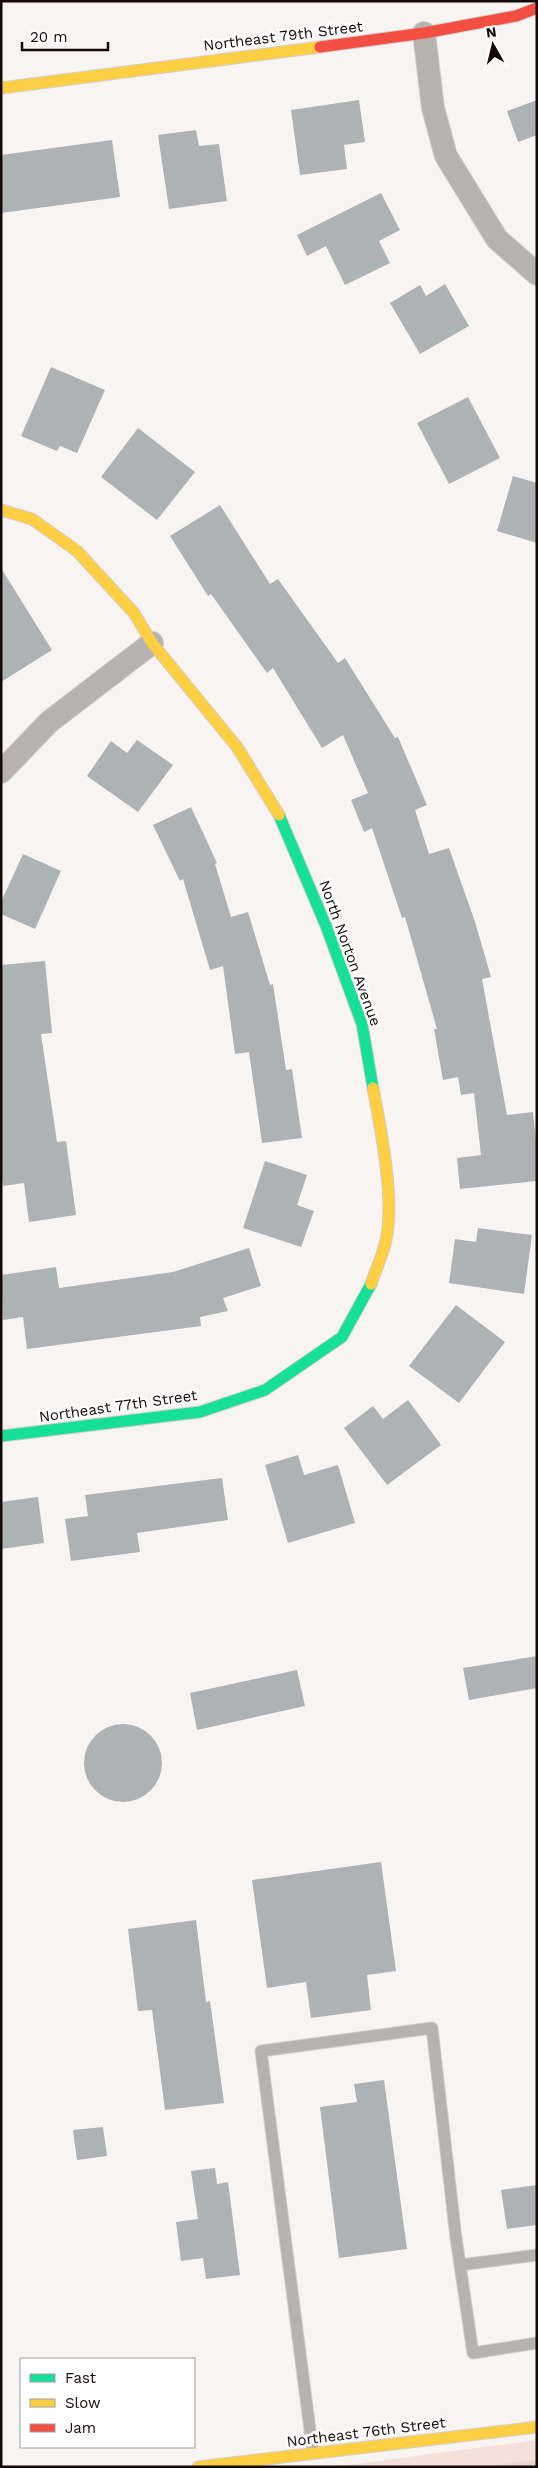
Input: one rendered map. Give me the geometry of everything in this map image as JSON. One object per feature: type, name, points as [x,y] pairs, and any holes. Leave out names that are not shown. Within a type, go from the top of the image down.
[{"type":"street","name":"Northeast 79th Street","points":[[1,88],[424,33],[516,16],[537,8]]},
{"type":"street","points":[[424,33],[433,108],[446,156],[497,239],[537,274]]},
{"type":"street","name":"North Norton Avenue","points":[[1,510],[32,519],[77,551],[134,614],[152,643],[237,747],[278,812],[326,926],[362,1024],[383,1142],[389,1216],[386,1240],[369,1290],[342,1336],[316,1356]]},
{"type":"street","points":[[1,772],[49,722],[152,643]]},
{"type":"street","name":"Northeast 77th Street","points":[[1,1436],[200,1412],[265,1390],[316,1356]]},
{"type":"street","name":"Northeast 76th Street","points":[[198,2467],[537,2427]]},
{"type":"lane","points":[[313,2453],[261,2051],[432,2028],[460,2265],[473,2353],[537,2343]]},
{"type":"lane","points":[[460,2265],[537,2255]]},
{"type":"shaded area","points":[[537,2440],[537,2467],[332,2467]]},
{"type":"shaded area","points":[[537,2460],[537,2467],[479,2467]]},
{"type":"building","points":[[359,100],[365,142],[344,145],[347,169],[300,175],[291,110]]},
{"type":"building","points":[[537,100],[537,135],[518,142],[507,111]]},
{"type":"building","points":[[196,130],[199,146],[219,144],[227,201],[169,209],[158,135]]},
{"type":"building","points":[[112,140],[120,197],[1,213],[1,155]]},
{"type":"building","points":[[381,193],[400,230],[379,241],[390,263],[345,285],[326,246],[307,256],[297,235]]},
{"type":"building","points":[[445,284],[469,326],[420,354],[390,303],[420,285],[426,296]]},
{"type":"building","points":[[51,367],[105,390],[77,453],[60,446],[57,451],[21,436]]},
{"type":"building","points":[[468,397],[500,458],[449,484],[417,423]]},
{"type":"building","points":[[138,428],[195,472],[157,520],[101,477]]},
{"type":"building","points":[[513,476],[537,483],[537,543],[497,531]]},
{"type":"building","points":[[220,505],[270,584],[278,579],[338,663],[345,658],[395,738],[398,737],[427,805],[415,810],[429,854],[449,848],[475,922],[491,977],[482,979],[507,1115],[533,1112],[537,1150],[537,1181],[460,1189],[457,1158],[481,1155],[474,1093],[461,1095],[458,1077],[443,1080],[434,1029],[437,1029],[405,917],[402,918],[372,828],[364,832],[351,800],[368,793],[343,735],[322,748],[273,668],[267,673],[211,594],[208,596],[170,536]]},
{"type":"building","points":[[1,568],[52,650],[1,682]]},
{"type":"building","points":[[137,740],[173,765],[138,812],[87,776],[111,741],[127,753]]},
{"type":"building","points":[[191,807],[217,863],[215,864],[231,917],[248,912],[270,985],[273,984],[286,1070],[292,1069],[302,1138],[262,1143],[249,1052],[235,1054],[223,966],[210,970],[183,879],[180,881],[153,825]]},
{"type":"building","points":[[23,854],[61,871],[35,929],[1,914],[1,902]]},
{"type":"building","points":[[45,961],[52,1033],[41,1034],[57,1142],[66,1141],[76,1215],[29,1222],[24,1183],[3,1186],[1,1171],[1,965]]},
{"type":"building","points":[[265,1161],[307,1175],[297,1205],[314,1211],[301,1247],[243,1228]]},
{"type":"building","points":[[478,1228],[532,1235],[524,1294],[449,1283],[455,1239],[476,1242]]},
{"type":"building","points":[[249,1248],[261,1286],[223,1298],[228,1311],[200,1317],[201,1326],[27,1349],[23,1317],[3,1320],[1,1275],[56,1267],[59,1288],[173,1272]]},
{"type":"building","points":[[456,1305],[505,1342],[459,1403],[409,1366]]},
{"type":"building","points":[[408,1400],[441,1445],[387,1485],[344,1428],[373,1406],[383,1419]]},
{"type":"building","points":[[298,1455],[304,1475],[338,1465],[355,1523],[288,1543],[265,1465]]},
{"type":"building","points":[[222,1478],[228,1520],[137,1533],[140,1552],[71,1561],[65,1519],[88,1516],[85,1495]]},
{"type":"building","points":[[38,1497],[44,1543],[1,1549],[1,1502]]},
{"type":"building","points":[[537,1656],[537,1688],[469,1700],[463,1668]]},
{"type":"building","points":[[297,1670],[305,1706],[197,1730],[190,1693]]},
{"type":"building","points":[[123,1724],[138,1727],[155,1741],[159,1748],[162,1763],[159,1778],[145,1795],[138,1799],[123,1802],[108,1799],[91,1785],[87,1778],[84,1763],[87,1748],[101,1731],[108,1727]]},
{"type":"building","points":[[381,1862],[396,1971],[367,1975],[371,2010],[311,2018],[306,1982],[267,1988],[252,1880]]},
{"type":"building","points":[[196,1920],[206,2002],[210,2001],[224,2103],[165,2110],[152,2010],[138,2011],[128,1929]]},
{"type":"building","points":[[384,2080],[407,2249],[339,2258],[320,2107],[357,2102],[354,2084]]},
{"type":"building","points":[[103,2127],[107,2156],[77,2160],[73,2130]]},
{"type":"building","points":[[215,2168],[217,2184],[228,2182],[240,2275],[206,2279],[203,2258],[181,2261],[176,2222],[198,2219],[191,2171]]},
{"type":"building","points":[[537,2185],[537,2225],[507,2229],[501,2190]]},
{"type":"traffic: fast","points":[[279,815],[326,926],[362,1024],[373,1088]]},
{"type":"traffic: fast","points":[[1,1436],[200,1412],[265,1390],[342,1337],[371,1284]]},
{"type":"traffic: slow","points":[[1,88],[320,47]]},
{"type":"traffic: slow","points":[[1,510],[32,519],[77,551],[134,613],[152,643],[237,747],[279,815]]},
{"type":"traffic: slow","points":[[371,1284],[386,1240],[389,1205],[386,1165],[373,1088]]},
{"type":"traffic: slow","points":[[198,2467],[537,2427]]},
{"type":"traffic: jam","points":[[320,47],[424,33],[516,16],[537,8]]}]
